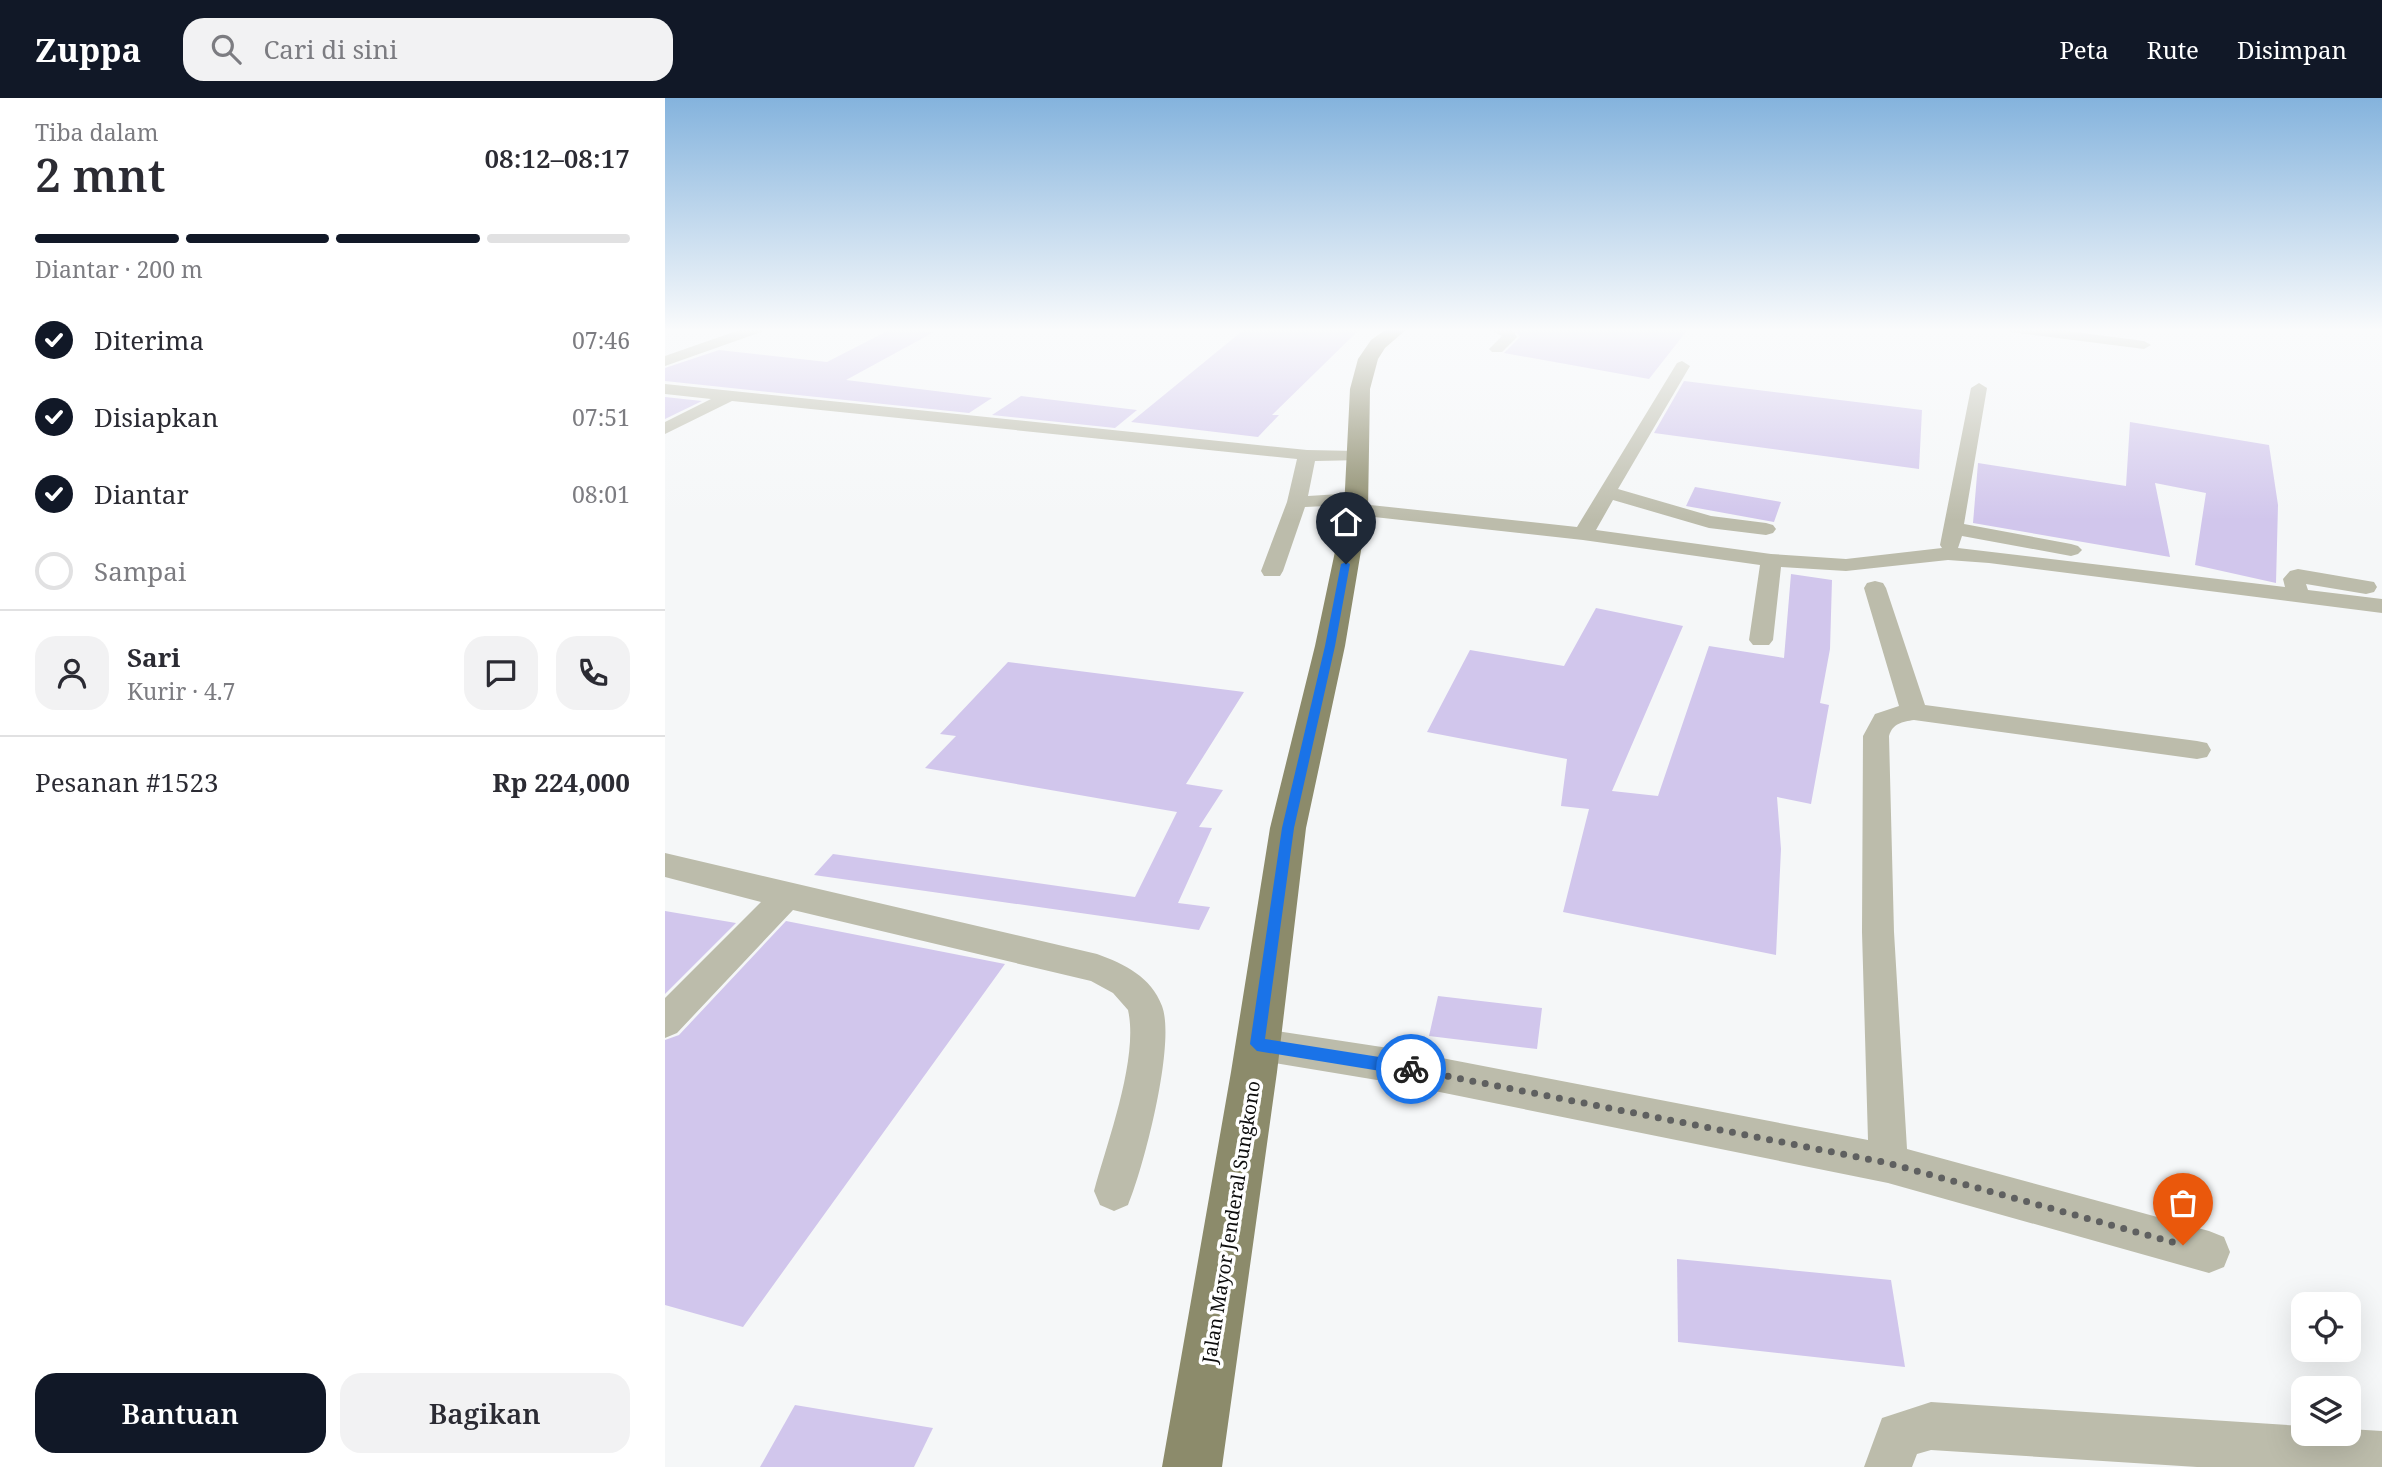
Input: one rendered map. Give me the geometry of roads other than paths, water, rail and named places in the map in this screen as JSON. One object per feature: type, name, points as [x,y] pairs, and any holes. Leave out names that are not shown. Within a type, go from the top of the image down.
[{"type":"main road","name":"Jalan Mayor Jenderal Sungkono","points":[[1192,1467],[1288,828],[1330,646],[1356,504],[1360,392]]},
{"type":"street","points":[[691,392],[1307,455],[1357,456]]},
{"type":"street","points":[[1583,534],[1665,392]]},
{"type":"street","points":[[1948,554],[1978,392]]},
{"type":"street","points":[[665,429],[729,396]]},
{"type":"street","points":[[1272,571],[1297,502],[1307,455]]},
{"type":"street","points":[[1608,492],[1709,522],[1766,528]]},
{"type":"street","points":[[1297,502],[1356,504],[1770,560],[1846,565],[1948,554],[2382,606]]},
{"type":"street","points":[[1953,527],[2131,562],[2147,577]]},
{"type":"street","points":[[2050,546],[2060,566]]},
{"type":"street","points":[[1761,640],[1770,560]]},
{"type":"street","points":[[2298,596],[2294,579],[2298,576],[2367,587]]},
{"type":"street","points":[[1875,588],[1914,712]]},
{"type":"street","points":[[1888,1163],[1878,932],[1878,725],[1888,716],[1914,712],[2197,750]]},
{"type":"street","points":[[665,865],[1097,968],[1124,979],[1147,1009],[1149,1041],[1114,1191]]},
{"type":"street","points":[[665,1022],[787,896]]},
{"type":"street","points":[[1257,1044],[1395,1066],[1888,1163],[2209,1252]]},
{"type":"street","points":[[1888,1467],[1899,1435],[1931,1426],[2382,1455]]}]
